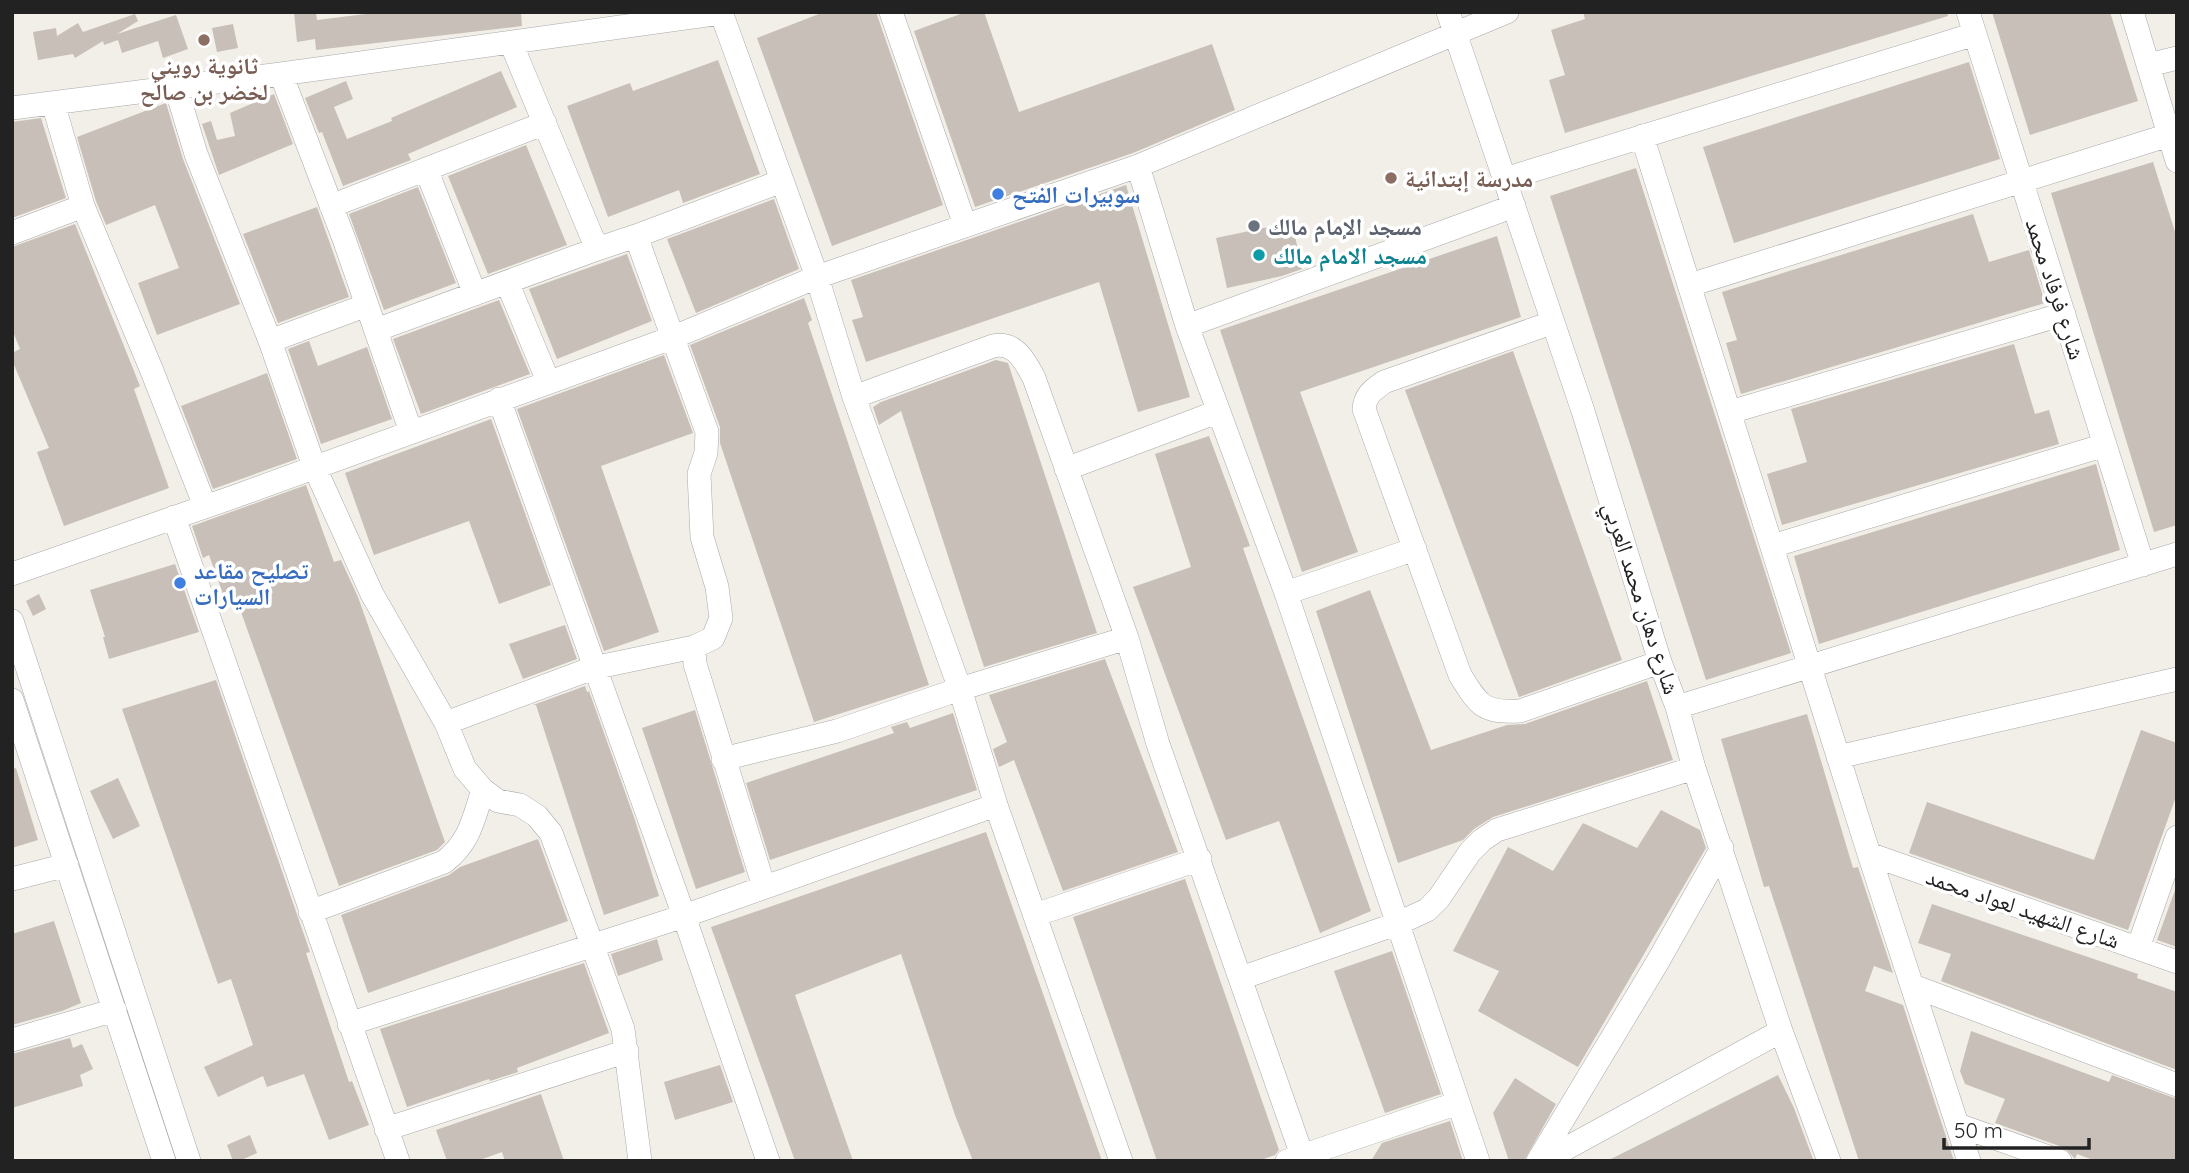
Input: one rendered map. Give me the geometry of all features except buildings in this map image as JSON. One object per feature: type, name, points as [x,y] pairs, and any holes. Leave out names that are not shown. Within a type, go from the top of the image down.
[{"type":"street","points":[[891,12],[965,225]]},
{"type":"street","points":[[12,574],[674,337],[817,276],[1138,166],[1451,23],[1507,12]]},
{"type":"street","points":[[2132,12],[2177,161]]},
{"type":"street","points":[[12,108],[721,13],[817,276],[854,397],[960,689],[996,805],[1121,1161]]},
{"type":"street","name":"شارع دهان محمد العربي","points":[[1451,23],[1583,411],[1660,662],[1677,707],[1694,768],[1781,1031],[1829,1161]]},
{"type":"street","points":[[1505,179],[1642,136],[1972,23]]},
{"type":"street","name":"شارع فرفاد محمد","points":[[1972,23],[2143,565]]},
{"type":"street","points":[[511,43],[597,249]]},
{"type":"street","points":[[2149,65],[2177,58]]},
{"type":"street","points":[[281,74],[411,432]]},
{"type":"street","points":[[176,88],[196,154],[270,341],[314,466],[372,594],[446,723],[465,769],[483,790],[498,801],[520,805],[537,816],[551,833],[623,1029],[640,1161]]},
{"type":"street","points":[[53,103],[83,206],[205,506]]},
{"type":"street","points":[[331,206],[545,123]]},
{"type":"street","points":[[1690,285],[2169,135]]},
{"type":"street","points":[[1642,136],[1969,1161]]},
{"type":"street","points":[[1138,166],[1187,326],[1286,593],[1478,1161]]},
{"type":"street","points":[[426,169],[475,294]]},
{"type":"street","points":[[376,330],[782,181]]},
{"type":"street","points":[[12,233],[83,206]]},
{"type":"street","points":[[1187,326],[1514,206]]},
{"type":"street","points":[[446,723],[593,668],[694,647],[713,638],[721,618],[717,587],[702,537],[699,474],[706,453],[707,432],[636,236]]},
{"type":"street","points":[[507,282],[548,381]]},
{"type":"street","points":[[270,341],[367,305]]},
{"type":"street","points":[[1730,412],[2064,314]]},
{"type":"street","points":[[1551,323],[1384,382],[1365,400],[1364,409],[1460,675],[1478,703],[1497,712],[1520,711],[1660,662]]},
{"type":"street","points":[[854,397],[977,350],[1000,344],[1007,345],[1024,359],[1034,377],[1127,638],[1158,744],[1241,978],[1298,1159],[1458,1103]]},
{"type":"street","points":[[499,399],[593,668],[684,916],[768,1161]]},
{"type":"street","points":[[1066,470],[1217,412]]},
{"type":"street","points":[[1772,546],[2105,445]]},
{"type":"street","points":[[174,517],[398,1161]]},
{"type":"street","points":[[1286,593],[1415,550]]},
{"type":"street","points":[[1677,707],[2177,554]]},
{"type":"street","points":[[12,621],[189,1161]]},
{"type":"street","points":[[723,759],[836,730],[1127,638]]},
{"type":"street","points":[[694,647],[695,664],[764,887]]},
{"type":"street","points":[[1838,757],[2177,679]]},
{"type":"street","points":[[12,700],[16,724],[67,865],[164,1161]]},
{"type":"street","points":[[1241,978],[1399,923],[1426,910],[1439,898],[1470,852],[1497,830],[1694,768]]},
{"type":"street","points":[[310,912],[444,862],[457,852],[468,837],[483,790]]},
{"type":"street","points":[[349,1024],[684,916],[996,805]]},
{"type":"street","points":[[2138,948],[2176,843]]},
{"type":"street","points":[[1540,1161],[1722,848]]},
{"type":"street","name":"شارع الشهيد لعواد محمد","points":[[1869,854],[2177,962]]},
{"type":"street","points":[[1035,915],[1200,859]]},
{"type":"street","points":[[12,879],[67,865]]},
{"type":"street","points":[[1913,986],[2177,1085]]},
{"type":"street","points":[[12,1040],[114,1010]]},
{"type":"street","points":[[1540,1161],[1781,1031]]},
{"type":"street","points":[[386,1129],[627,1051]]},
{"type":"street","points":[[1958,1125],[2060,1161]]},
{"type":"place","name":"ثانوية رويني لخضر بن صالح","points":[[204,40]]},
{"type":"place","name":"مدرسة إبتدائية","points":[[1391,178]]},
{"type":"place","name":"سوبيرات الفتح","points":[[998,194]]},
{"type":"place","name":"مسجد الإمام مالك","points":[[1254,226]]},
{"type":"place","name":"مسجد الامام مالك","points":[[1259,255]]},
{"type":"place","name":"تصليح مقاعد السيارات","points":[[180,583]]}]
